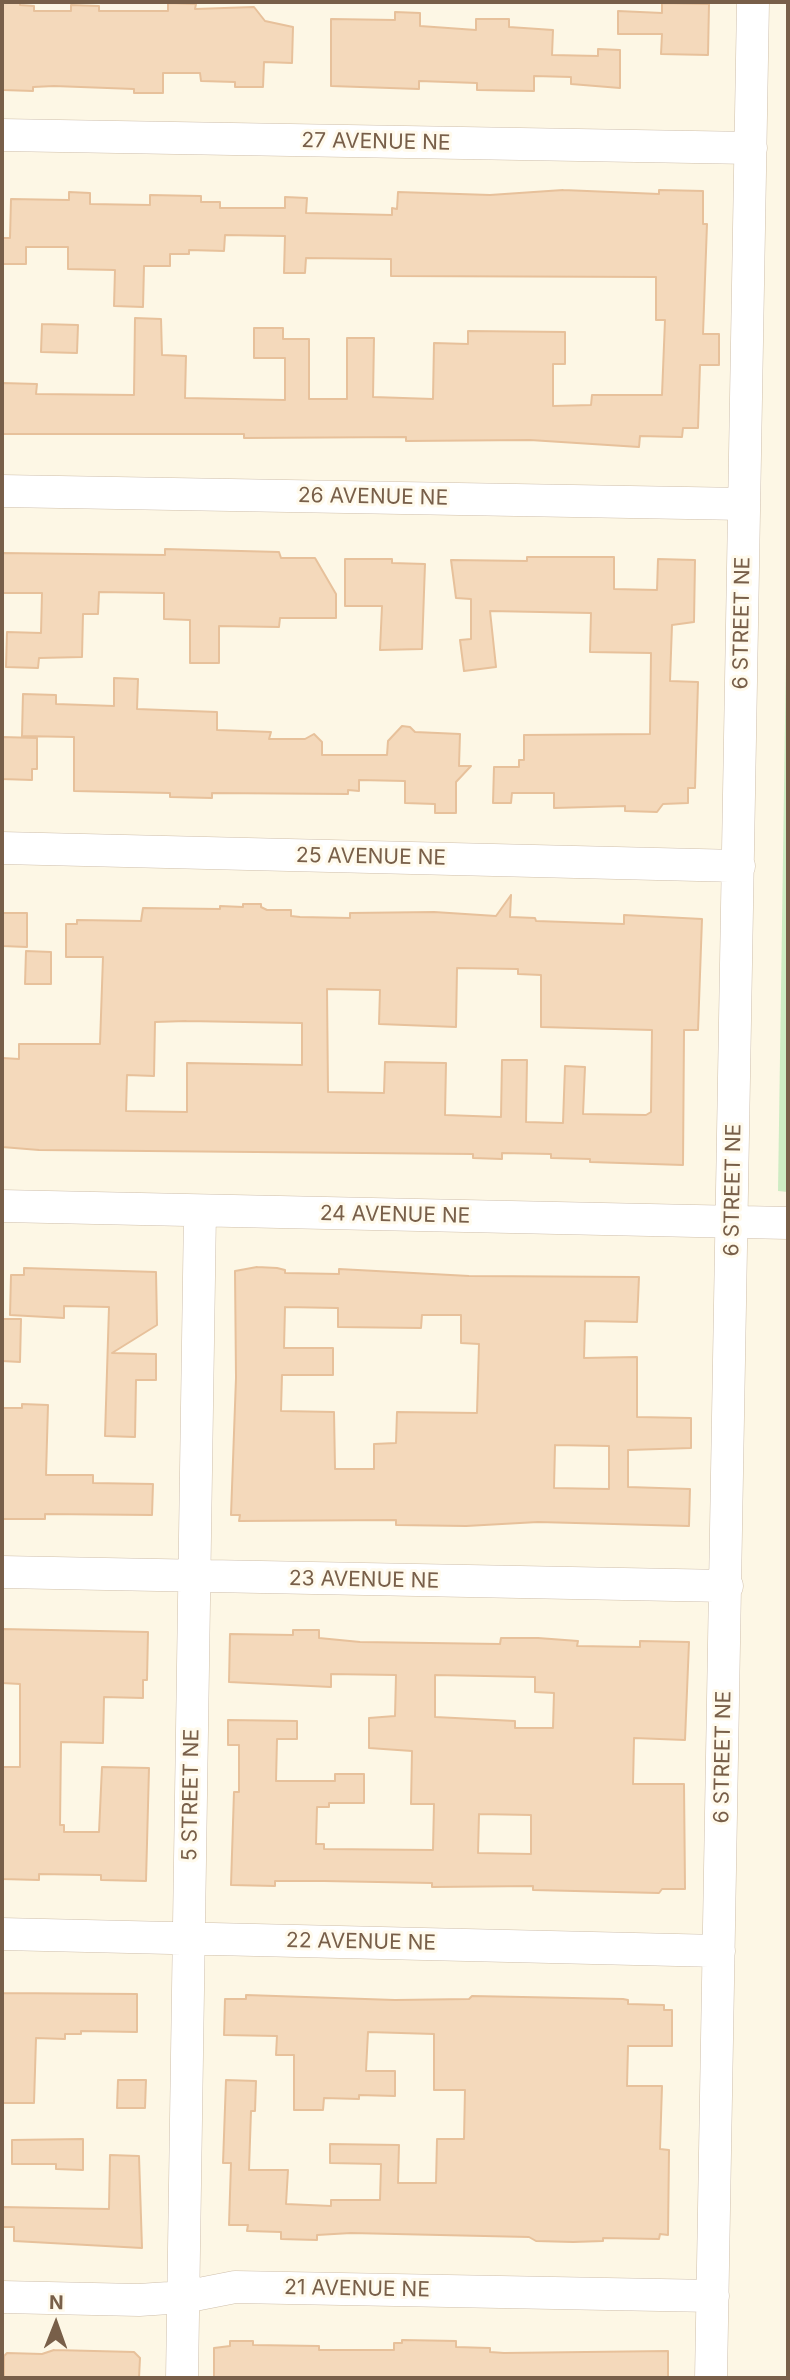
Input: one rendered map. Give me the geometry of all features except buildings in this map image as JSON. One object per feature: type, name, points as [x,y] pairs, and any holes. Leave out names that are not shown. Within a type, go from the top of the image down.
[{"type":"street","name":"6 STREET NE","points":[[711,2378],[753,2]]},
{"type":"street","name":"27 AVENUE NE","points":[[2,135],[751,148]]},
{"type":"street","name":"26 AVENUE NE","points":[[2,491],[744,504]]},
{"type":"street","name":"25 AVENUE NE","points":[[2,848],[739,866]]},
{"type":"street","name":"24 AVENUE NE","points":[[2,1206],[788,1223]]},
{"type":"street","name":"5 STREET NE","points":[[182,2378],[200,1212]]},
{"type":"street","name":"23 AVENUE NE","points":[[2,1573],[727,1586]]},
{"type":"street","name":"22 AVENUE NE","points":[[2,1934],[719,1951]]},
{"type":"street","name":"21 AVENUE NE","points":[[2,2297],[139,2300],[184,2297],[235,2287],[713,2296]]},
{"type":"green space","points":[[788,521],[788,1192],[778,1191]]}]
